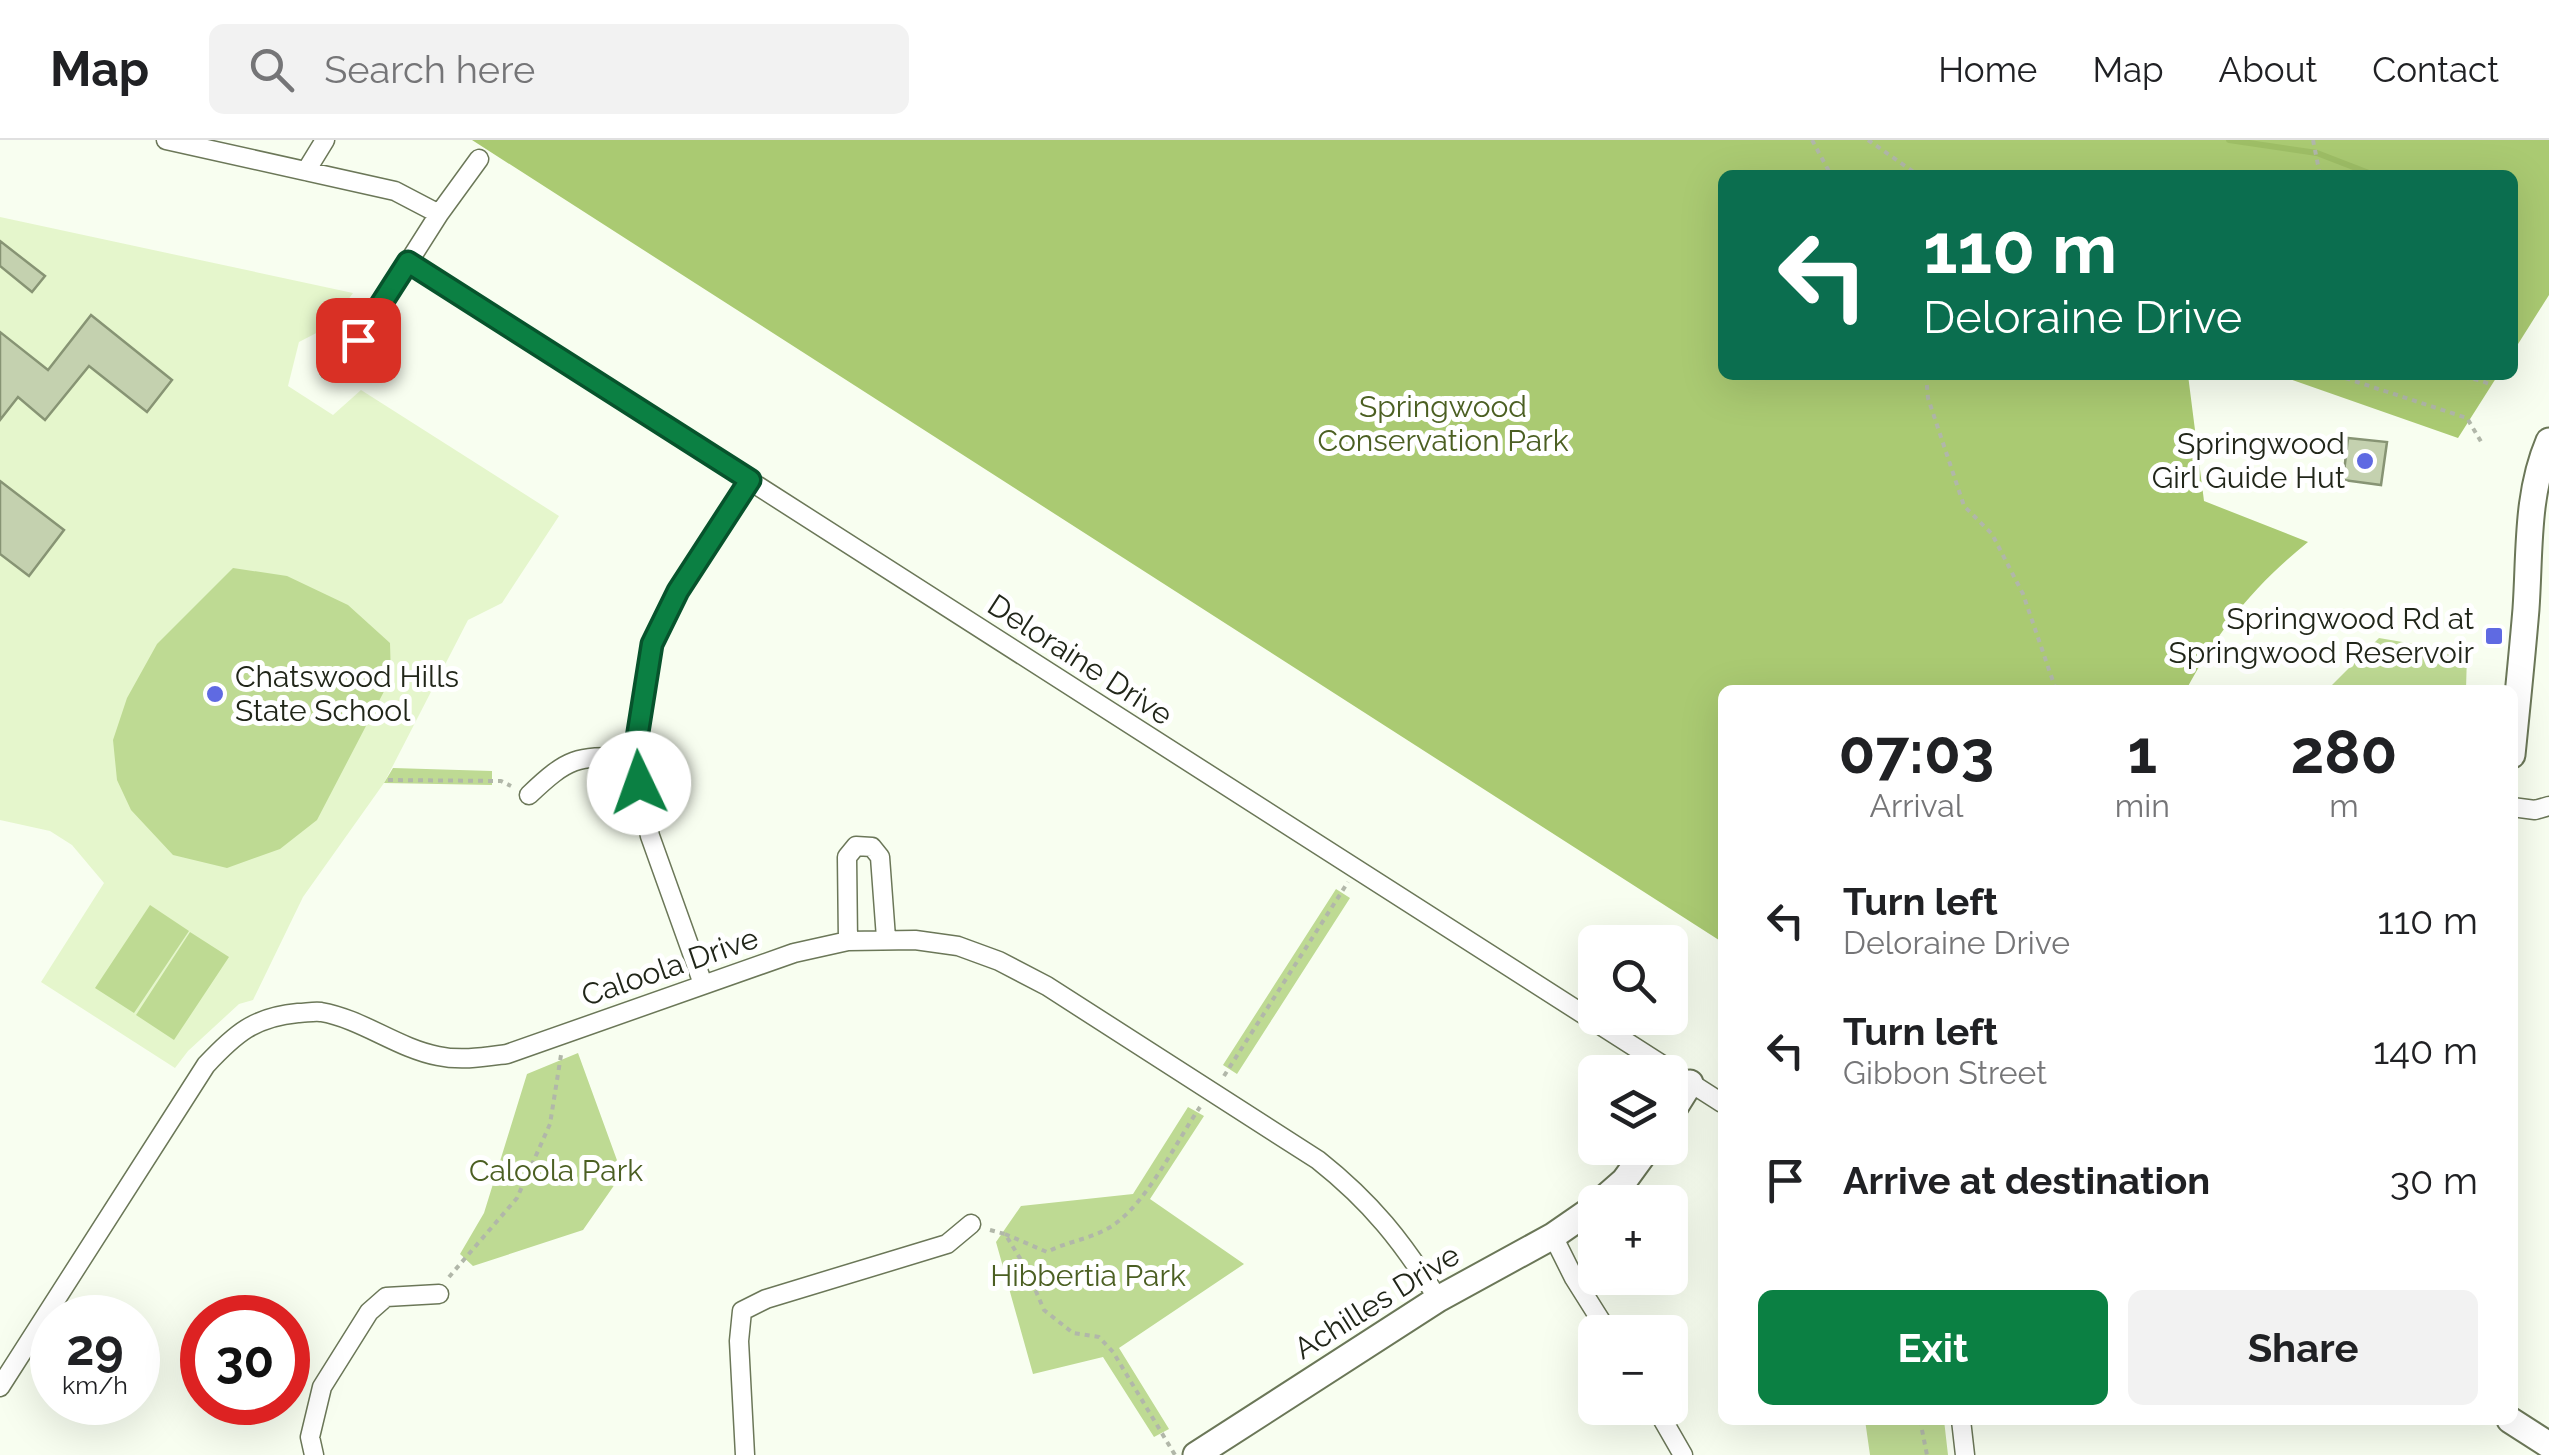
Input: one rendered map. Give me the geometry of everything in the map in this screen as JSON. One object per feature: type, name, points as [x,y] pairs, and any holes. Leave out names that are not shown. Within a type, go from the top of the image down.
[{"type":"street","points":[[166,140],[395,191],[439,214]]},
{"type":"street","points":[[306,171],[325,140]]},
{"type":"street","points":[[330,370],[358,340],[479,159]]},
{"type":"street","name":"Deloraine Drive","points":[[408,262],[1718,1100]]},
{"type":"street","points":[[2518,691],[2529,521],[2538,469],[2549,441]]},
{"type":"street","points":[[703,984],[650,836],[634,757],[652,644],[678,591],[750,480]]},
{"type":"street","points":[[2526,606],[2549,490]]},
{"type":"street","points":[[529,795],[559,767],[580,757],[634,757]]},
{"type":"street","points":[[2518,808],[2536,810],[2549,806]]},
{"type":"street","points":[[848,940],[847,857],[856,846],[872,847],[880,857],[886,938]]},
{"type":"street","name":"Caloola Drive","points":[[0,1388],[206,1065],[254,1022],[284,1014],[320,1012],[394,1043],[438,1056],[473,1059],[507,1054],[794,953],[848,940],[886,938],[958,946],[1048,986],[1318,1160],[1352,1186],[1382,1218],[1438,1299]]},
{"type":"street","name":"Achilles Drive","points":[[1619,1185],[1635,1165]]},
{"type":"street","name":"Achilles Drive","points":[[1196,1455],[1438,1299],[1578,1218]]},
{"type":"street","points":[[745,1455],[739,1341],[742,1311],[766,1299],[947,1244],[971,1224]]},
{"type":"street","points":[[1552,1236],[1597,1315]]},
{"type":"street","points":[[314,1455],[310,1437],[322,1387],[369,1312],[386,1298],[438,1294]]},
{"type":"street","points":[[1666,1425],[1683,1455]]},
{"type":"street","points":[[1962,1425],[1965,1455]]},
{"type":"street","points":[[2518,1425],[2549,1445]]},
{"type":"path","points":[[1812,140],[1828,170]]},
{"type":"path","points":[[1868,140],[1911,170]]},
{"type":"path","points":[[2314,140],[2319,170]]},
{"type":"path","points":[[1926,380],[1928,398],[1964,506],[1992,534],[2023,594],[2054,685]]},
{"type":"path","points":[[2351,380],[2468,418],[2484,445]]},
{"type":"path","points":[[2480,380],[2489,384]]},
{"type":"path","points":[[388,780],[502,781],[529,795]]},
{"type":"path","points":[[438,1294],[453,1271],[517,1198],[550,1124],[562,1034]]},
{"type":"path","points":[[971,1224],[1004,1234],[1026,1268],[1044,1310],[1073,1333],[1100,1337],[1175,1455]]},
{"type":"path","points":[[1921,1425],[1927,1455]]},
{"type":"shaded area","name":"Chatswood Hills State School","points":[[0,217],[353,293],[328,327],[299,342],[288,386],[333,415],[361,390],[559,516],[502,603],[468,620],[384,783],[303,897],[253,1000],[239,1004],[175,1068],[41,982],[104,883],[72,845],[50,831],[0,820]]},
{"type":"green space","name":"Springwood Conservation Park","points":[[472,140],[2549,140],[2549,295],[2518,344],[2518,170],[1718,170],[1718,380],[2189,380],[2204,501],[2308,542],[2239,610],[2189,685],[1718,685],[1718,939]]},
{"type":"green space","points":[[2292,380],[2495,380],[2458,438]]},
{"type":"green space","points":[[233,568],[287,576],[348,605],[390,643],[391,678],[317,820],[280,849],[227,868],[173,855],[131,810],[117,780],[113,740],[127,698],[157,644]]},
{"type":"green space","points":[[2379,638],[2467,653],[2466,685],[2332,685]]},
{"type":"green space","points":[[393,768],[492,771],[492,785],[384,783]]},
{"type":"green space","points":[[1336,889],[1350,898],[1237,1074],[1223,1065]]},
{"type":"green space","points":[[150,905],[189,931],[134,1013],[95,988]]},
{"type":"green space","points":[[190,932],[229,957],[174,1040],[136,1015]]},
{"type":"green space","name":"Caloola Park","points":[[578,1053],[622,1174],[583,1230],[473,1266],[460,1254],[484,1213],[527,1074]]},
{"type":"green space","name":"Hibbertia Park","points":[[1188,1107],[1204,1116],[1150,1199],[1244,1264],[1119,1348],[1169,1429],[1154,1437],[1103,1357],[1033,1374],[996,1242],[1021,1206],[1133,1194]]},
{"type":"green space","points":[[1866,1425],[1945,1425],[1948,1455],[1870,1455]]},
{"type":"building","points":[[0,241],[45,276],[32,292],[0,266]]},
{"type":"building","points":[[91,315],[172,380],[147,412],[89,366],[45,420],[18,397],[0,420],[0,332],[48,370]]},
{"type":"building","name":"Springwood Girl Guide Hut","points":[[2348,438],[2387,442],[2381,485],[2343,480]]},
{"type":"building","points":[[0,481],[64,530],[29,576],[0,554]]},
{"type":"waterway","points":[[2229,140],[2317,153],[2361,170]]},
{"type":"place","name":"Springwood Girl Guide Hut","points":[[2365,461]]},
{"type":"place","name":"Springwood Rd at Springwood Reservoir","points":[[2494,636]]},
{"type":"place","name":"Chatswood Hills State School","points":[[215,694]]},
{"type":"route","points":[[358,340],[408,262],[750,480],[678,591],[652,644],[634,757],[639,783]]}]
